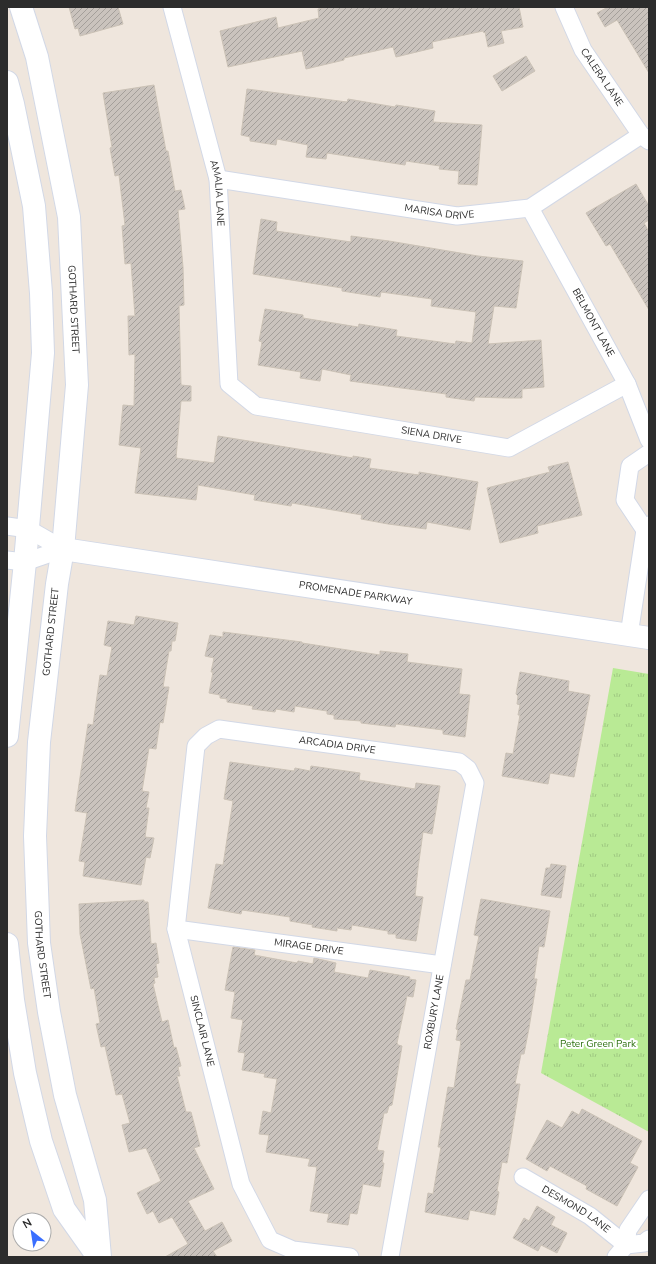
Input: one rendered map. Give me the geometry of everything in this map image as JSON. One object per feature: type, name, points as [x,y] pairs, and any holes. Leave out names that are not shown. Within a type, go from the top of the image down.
[{"type":"street","name":"GOTHARD STREET","points":[[21,7],[37,57],[69,217],[77,385],[63,548],[57,584],[39,742],[35,836],[39,943],[49,1012],[65,1095],[95,1200],[99,1257]]},
{"type":"street","name":"CALERA LANE","points":[[564,7],[583,50],[645,138]]},
{"type":"street","name":"AMALIA LANE","points":[[175,8],[218,179],[229,384]]},
{"type":"street","points":[[7,82],[34,206],[41,293],[43,353],[17,528],[7,736]]},
{"type":"street","name":"MARISA DRIVE","points":[[218,179],[457,216],[530,208],[645,138]]},
{"type":"street","name":"BELMONT LANE","points":[[530,208],[627,384],[649,440]]},
{"type":"street","name":"SIENA DRIVE","points":[[229,384],[256,406],[508,448],[627,384]]},
{"type":"street","points":[[639,636],[647,528],[625,500],[630,466],[649,453]]},
{"type":"street","name":"PROMENADE PARKWAY","points":[[17,528],[63,548],[639,636]]},
{"type":"street","name":"PROMENADE PARKWAY","points":[[16,561],[63,548]]},
{"type":"street","name":"ARCADIA DRIVE","points":[[206,736],[219,729],[459,762],[468,769]]},
{"type":"street","name":"SINCLAIR LANE","points":[[206,736],[196,746],[176,929],[241,1184],[270,1240],[293,1250],[350,1257]]},
{"type":"street","name":"ROXBURY LANE","points":[[390,1257],[475,783],[468,769]]},
{"type":"street","name":"MIRAGE DRIVE","points":[[176,929],[442,965]]},
{"type":"street","name":"GOTHARD STREET","points":[[7,944],[13,1000],[25,1073],[41,1141],[64,1209],[99,1257]]},
{"type":"street","name":"DESMOND LANE","points":[[523,1177],[590,1216],[621,1251]]},
{"type":"street","points":[[621,1251],[628,1230],[649,1200]]},
{"type":"street","points":[[621,1251],[644,1243],[649,1239]]},
{"type":"green space","name":"Peter Green Park","points":[[613,668],[649,674],[649,1132],[541,1073]]},
{"type":"building","points":[[69,7],[118,7],[123,24],[80,36],[78,28],[75,29]]},
{"type":"building","points":[[327,7],[519,7],[523,27],[501,31],[504,43],[488,47],[485,32],[484,33],[483,31],[432,42],[433,48],[396,57],[393,47],[344,58],[344,60],[306,69],[302,51],[228,67],[220,31],[276,17],[278,28],[319,18],[318,9]]},
{"type":"building","points":[[608,7],[649,7],[649,73],[617,20],[605,27],[597,13]]},
{"type":"building","points":[[526,56],[535,71],[502,91],[493,76]]},
{"type":"building","points":[[154,85],[175,191],[181,190],[185,209],[178,210],[183,267],[184,305],[179,306],[181,385],[191,386],[191,401],[181,401],[176,458],[214,463],[218,436],[353,458],[353,456],[371,459],[369,468],[419,475],[419,472],[478,482],[470,530],[427,522],[426,529],[388,524],[361,519],[362,515],[292,503],[291,506],[254,500],[255,495],[198,485],[196,500],[135,493],[141,448],[119,445],[123,405],[134,406],[135,354],[129,355],[128,316],[135,316],[131,263],[125,264],[122,226],[125,225],[119,175],[115,176],[103,93]]},
{"type":"building","points":[[247,89],[347,102],[348,99],[395,107],[396,105],[435,111],[433,122],[482,125],[477,185],[458,184],[459,171],[439,169],[440,166],[406,161],[405,165],[327,153],[326,159],[306,157],[308,145],[277,139],[276,145],[250,141],[250,137],[241,135]]},
{"type":"building","points":[[636,184],[649,206],[649,220],[644,223],[649,232],[649,310],[610,244],[606,246],[586,213]]},
{"type":"building","points":[[261,219],[277,222],[276,231],[351,242],[351,236],[478,256],[523,261],[516,308],[494,306],[488,344],[541,340],[544,387],[522,389],[522,398],[475,397],[474,401],[446,397],[446,394],[350,381],[351,375],[322,369],[320,381],[300,378],[301,372],[258,365],[262,342],[259,341],[265,309],[303,315],[303,318],[358,327],[359,324],[397,330],[396,336],[455,344],[456,341],[472,343],[476,312],[431,306],[432,299],[381,292],[380,297],[342,291],[342,288],[253,274]]},
{"type":"building","points":[[568,462],[582,515],[537,526],[538,533],[500,543],[487,488],[550,472],[548,467]]},
{"type":"building","points":[[136,616],[178,623],[175,641],[172,641],[171,651],[169,651],[163,687],[169,687],[163,723],[160,722],[156,749],[149,748],[142,791],[149,792],[146,808],[149,808],[145,837],[154,838],[150,858],[146,857],[141,885],[83,876],[85,862],[79,861],[87,813],[75,811],[88,724],[93,725],[100,675],[107,676],[112,647],[104,645],[108,621],[134,625]]},
{"type":"building","points":[[223,632],[302,642],[380,655],[380,651],[408,654],[407,662],[462,669],[459,694],[470,695],[465,737],[443,734],[443,730],[396,724],[395,727],[361,723],[361,721],[334,719],[334,715],[327,714],[327,711],[295,706],[294,712],[276,709],[275,712],[252,709],[253,706],[227,702],[227,699],[220,698],[220,695],[209,693],[214,658],[205,656],[210,635],[223,637]]},
{"type":"building","points":[[520,672],[569,681],[568,691],[590,695],[574,777],[550,773],[548,784],[502,776],[506,753],[513,754],[520,715],[518,715],[520,705],[517,704],[518,696],[516,694]]},
{"type":"building","points":[[230,762],[294,771],[295,768],[310,771],[311,766],[360,773],[359,780],[415,789],[416,783],[440,786],[432,834],[423,832],[415,896],[423,897],[416,941],[396,938],[396,934],[388,934],[388,931],[352,925],[351,930],[337,928],[337,931],[312,927],[313,925],[290,921],[290,917],[242,910],[241,914],[208,908],[216,864],[223,865],[233,801],[224,799]]},
{"type":"building","points":[[551,864],[566,866],[561,898],[541,895],[546,868],[550,868]]},
{"type":"building","points":[[481,899],[550,911],[544,947],[539,946],[534,979],[537,979],[529,1028],[524,1054],[521,1054],[515,1084],[520,1084],[507,1163],[502,1162],[495,1215],[470,1210],[468,1220],[425,1212],[428,1193],[433,1194],[441,1147],[438,1147],[448,1087],[454,1088],[461,1041],[456,1040],[458,1030],[456,1029],[466,980],[470,980],[479,936],[474,935]]},
{"type":"building","points":[[144,900],[144,902],[148,902],[151,944],[156,943],[159,963],[156,964],[158,977],[154,978],[155,983],[153,984],[162,1022],[168,1020],[174,1048],[176,1047],[181,1066],[178,1067],[180,1076],[177,1076],[186,1112],[191,1112],[200,1146],[194,1148],[214,1189],[188,1201],[205,1231],[222,1222],[232,1241],[213,1251],[217,1257],[165,1257],[188,1244],[172,1217],[159,1223],[153,1211],[147,1214],[137,1193],[161,1181],[146,1148],[129,1152],[122,1125],[130,1123],[122,1094],[116,1095],[105,1046],[101,1047],[96,1024],[100,1023],[94,988],[91,989],[80,934],[79,904]]},
{"type":"building","points":[[233,947],[255,950],[254,955],[297,963],[298,961],[313,964],[314,958],[336,963],[334,972],[368,978],[370,970],[410,977],[409,979],[416,980],[413,997],[407,996],[397,1043],[398,1045],[402,1046],[392,1105],[389,1106],[387,1113],[384,1113],[377,1150],[384,1151],[382,1163],[384,1163],[380,1187],[363,1184],[357,1214],[350,1213],[348,1225],[327,1222],[329,1214],[310,1211],[317,1167],[308,1166],[310,1159],[266,1152],[269,1135],[259,1134],[263,1111],[271,1113],[277,1079],[264,1077],[265,1074],[242,1070],[245,1053],[238,1052],[243,1020],[231,1018],[235,992],[225,990]]},
{"type":"building","points":[[582,1109],[642,1141],[630,1163],[638,1167],[617,1206],[586,1189],[587,1186],[550,1166],[547,1171],[526,1159],[547,1120],[562,1128],[572,1111],[579,1115]]},
{"type":"building","points":[[537,1206],[555,1217],[551,1225],[567,1233],[557,1253],[541,1245],[538,1251],[513,1238],[524,1218],[529,1221]]}]
